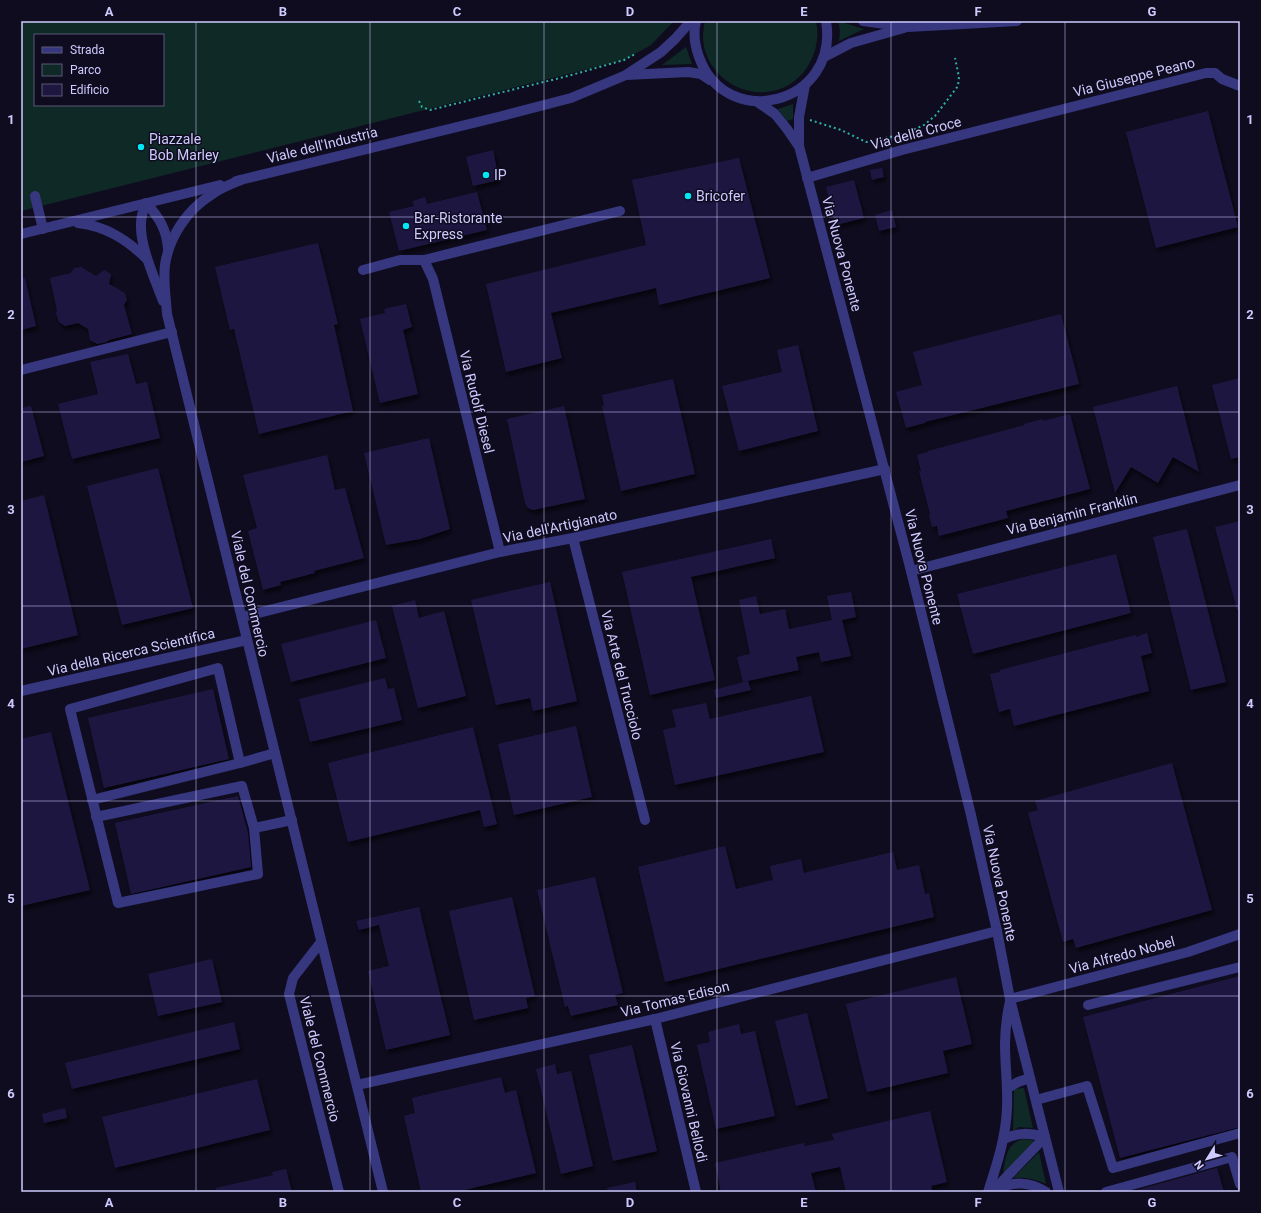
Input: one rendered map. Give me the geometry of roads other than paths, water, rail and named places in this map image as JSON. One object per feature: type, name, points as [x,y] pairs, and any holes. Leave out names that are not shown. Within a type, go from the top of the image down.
[{"type":"street","name":"Viale dell'Industria","points":[[21,234],[571,98],[626,76],[661,52],[691,21]]},
{"type":"street","points":[[696,21],[696,48],[702,66],[714,82],[726,92],[741,98],[756,101],[769,101],[794,93],[805,85],[813,76],[824,57],[827,43],[826,21]]},
{"type":"street","points":[[863,21],[908,27],[1017,21]]},
{"type":"street","points":[[824,57],[851,43],[908,27]]},
{"type":"street","name":"Viale dell'Industria","points":[[626,76],[688,72],[701,74],[714,82]]},
{"type":"street","name":"Via Giuseppe Peano","points":[[1032,118],[1206,73],[1215,73],[1222,78],[1240,86]]},
{"type":"street","name":"Via Nuova Ponente","points":[[805,85],[799,117],[799,146],[885,469],[971,815],[997,931],[1010,999],[1059,1192]]},
{"type":"street","name":"Via Nuova Ponente","points":[[756,101],[775,114],[799,146]]},
{"type":"street","name":"Via della Croce","points":[[807,178],[902,150],[1032,118]]},
{"type":"street","points":[[168,251],[177,230],[200,202],[225,187],[241,180]]},
{"type":"street","points":[[35,196],[43,229]]},
{"type":"street","points":[[168,251],[167,238],[163,226],[155,213],[146,203],[140,225],[142,237],[147,259],[168,314]]},
{"type":"street","points":[[364,270],[400,260],[424,260],[620,211]]},
{"type":"street","points":[[70,222],[90,225],[112,232],[130,244],[147,259]]},
{"type":"street","name":"Viale del Commercio","points":[[168,251],[164,281],[172,332],[383,1192]]},
{"type":"street","name":"Via Rudolf Diesel","points":[[424,260],[433,279],[500,552]]},
{"type":"street","points":[[21,370],[172,332]]},
{"type":"street","name":"Via dell'Artigianato","points":[[242,617],[500,552],[573,538],[885,469]]},
{"type":"street","name":"Via Benjamin Franklin","points":[[910,570],[1240,485]]},
{"type":"street","name":"Via Arte del Trucciolo","points":[[573,538],[645,820]]},
{"type":"street","name":"Via della Ricerca Scientifica","points":[[21,691],[247,640]]},
{"type":"street","points":[[96,817],[242,786],[254,828],[258,874],[118,903],[96,817],[70,709],[218,668],[240,763]]},
{"type":"street","points":[[92,800],[275,753]]},
{"type":"street","points":[[254,828],[292,820]]},
{"type":"street","name":"Via Tomas Edison","points":[[357,1085],[655,1019],[997,931]]},
{"type":"street","name":"Via Alfredo Nobel","points":[[1010,999],[1188,952],[1240,934]]},
{"type":"street","name":"Viale del Commercio","points":[[321,942],[293,978],[289,994],[339,1192]]},
{"type":"street","points":[[1088,1005],[1240,967]]},
{"type":"street","name":"Via Nuova Ponente","points":[[988,1192],[1004,1139],[1008,1088],[1005,1044],[1006,1018],[1010,999]]},
{"type":"street","name":"Via Giovanni Bellodi","points":[[655,1019],[696,1192]]},
{"type":"street","points":[[1008,1088],[1018,1082],[1030,1078]]},
{"type":"street","points":[[1036,1100],[1087,1086],[1113,1168],[1240,1133]]},
{"type":"street","points":[[1004,1139],[1024,1133],[1045,1137]]},
{"type":"street","points":[[994,1192],[1045,1137]]},
{"type":"street","points":[[1106,1192],[1232,1157],[1240,1184]]},
{"type":"street","points":[[994,1192],[1003,1186],[1021,1184],[1038,1187],[1046,1192]]},
{"type":"place","name":"Piazzale Bob Marley","points":[[141,147]]},
{"type":"place","name":"IP","points":[[486,175]]},
{"type":"place","name":"Bricofer","points":[[688,196]]},
{"type":"place","name":"Bar-Ristorante Express","points":[[406,226]]}]
